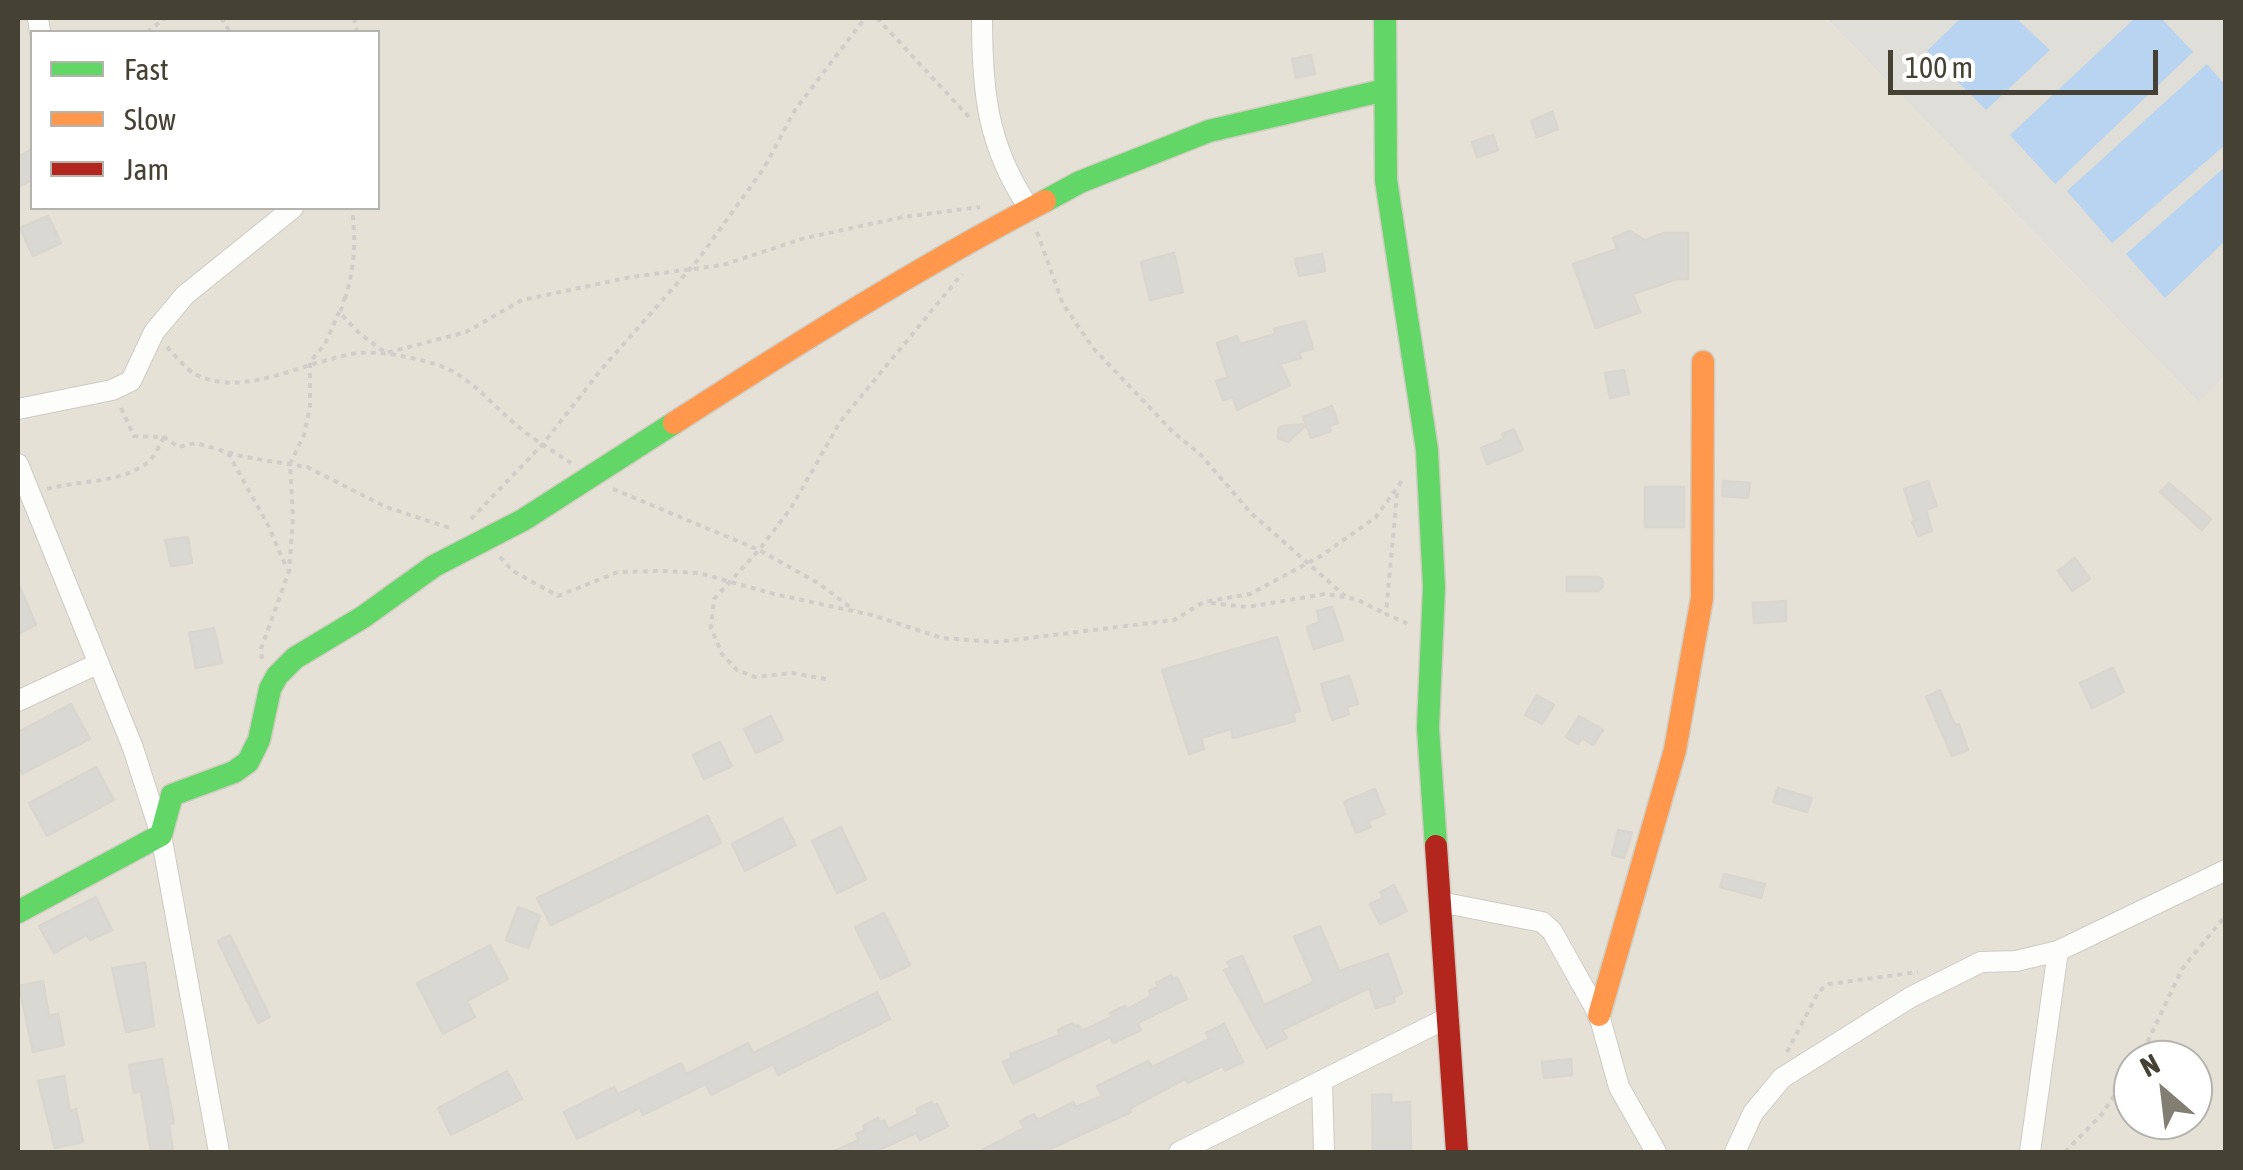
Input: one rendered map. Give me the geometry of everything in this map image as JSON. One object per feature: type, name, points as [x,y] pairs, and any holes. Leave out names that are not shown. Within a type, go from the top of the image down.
[{"type":"street","points":[[982,18],[985,95],[994,144],[1013,184],[1030,208]]},
{"type":"street","points":[[1385,18],[1386,180],[1427,450],[1434,586],[1428,728],[1457,1152]]},
{"type":"street","points":[[18,912],[162,835],[172,795],[187,785],[240,770],[251,759],[268,689],[287,665],[316,643],[353,624],[436,564],[486,542],[796,344],[972,239],[1080,182],[1209,131],[1385,90]]},
{"type":"street","points":[[18,409],[112,390],[130,381],[154,332],[185,295],[291,210]]},
{"type":"street","points":[[1598,1015],[1675,750],[1702,598],[1703,362]]},
{"type":"street","points":[[18,464],[23,499],[133,748],[162,835],[219,1152]]},
{"type":"street","points":[[18,702],[97,664]]},
{"type":"street","points":[[1735,1152],[1753,1113],[1782,1078],[1911,997],[1980,962],[2016,961],[2058,951],[2226,870]]},
{"type":"street","points":[[1440,902],[1542,922],[1552,931],[1598,1015],[1619,1088],[1656,1152]]},
{"type":"street","points":[[2030,1152],[2058,951]]},
{"type":"street","points":[[1180,1152],[1448,1017]]},
{"type":"street","points":[[1322,1082],[1324,1152]]},
{"type":"path","points":[[468,521],[543,444],[686,272],[764,168],[796,110],[865,18]]},
{"type":"path","points":[[877,18],[968,116]]},
{"type":"path","points":[[352,210],[355,264],[340,313],[386,353],[466,332],[522,300],[632,277],[723,265],[805,238],[903,217],[988,205]]},
{"type":"path","points":[[1030,208],[1063,304],[1093,348],[1173,432],[1200,454],[1251,513],[1346,596],[1423,632],[1432,644]]},
{"type":"path","points":[[826,679],[792,673],[756,678],[737,670],[722,654],[711,628],[714,599],[791,508],[840,422],[966,268]]},
{"type":"path","points":[[154,332],[193,373],[226,383],[295,370],[310,362],[326,344],[346,298]]},
{"type":"path","points":[[268,689],[260,649],[289,572],[290,464],[304,435],[310,406],[310,362]]},
{"type":"path","points":[[112,390],[134,436],[164,436],[178,447],[196,443],[228,453],[307,466],[386,507],[486,542],[514,570],[558,596],[618,572],[698,574],[872,614],[942,638],[998,642],[1174,620],[1204,602],[1250,594],[1309,563],[1376,517],[1405,477]]},
{"type":"path","points":[[23,499],[50,488],[135,469],[149,462],[164,436]]},
{"type":"path","points":[[228,453],[289,572]]},
{"type":"path","points":[[1386,614],[1397,489]]},
{"type":"path","points":[[1204,602],[1246,607],[1304,596],[1346,596]]},
{"type":"path","points":[[2148,1040],[2182,969],[2226,915]]},
{"type":"path","points":[[1782,1061],[1818,991],[1829,984],[1923,971]]},
{"type":"path","points":[[2065,1152],[2113,1097]]},
{"type":"shaded area","points":[[18,18],[1826,18],[2197,401],[2225,376],[2225,1152],[18,1152]]},
{"type":"shaded area","points":[[1826,18],[2225,18],[2225,376],[2198,402]]},
{"type":"water","points":[[1961,18],[2016,18],[2050,50],[1986,110],[1927,51]]},
{"type":"water","points":[[2135,18],[2161,18],[2193,52],[2055,184],[2010,135]]},
{"type":"water","points":[[2207,64],[2225,85],[2225,145],[2112,243],[2067,191]]},
{"type":"water","points":[[2225,167],[2225,241],[2165,298],[2126,254]]},
{"type":"building","points":[[1311,55],[1315,74],[1296,78],[1292,59]]},
{"type":"building","points":[[1552,112],[1558,129],[1537,137],[1531,121]]},
{"type":"building","points":[[1493,135],[1498,150],[1477,157],[1472,142]]},
{"type":"building","points":[[30,150],[30,181],[18,187],[18,157]]},
{"type":"building","points":[[48,216],[61,243],[33,256],[20,228]]},
{"type":"building","points":[[1630,231],[1645,240],[1664,233],[1688,233],[1688,279],[1633,294],[1640,312],[1596,328],[1573,264],[1617,249],[1613,238]]},
{"type":"building","points":[[1174,253],[1183,292],[1150,300],[1141,262]]},
{"type":"building","points":[[1322,254],[1325,271],[1299,276],[1295,259]]},
{"type":"building","points":[[1305,321],[1313,349],[1299,352],[1301,358],[1280,364],[1290,385],[1237,410],[1233,397],[1223,400],[1216,381],[1228,377],[1217,343],[1237,336],[1240,344]]},
{"type":"building","points":[[1624,370],[1629,394],[1610,398],[1605,373]]},
{"type":"building","points":[[1332,406],[1338,423],[1329,426],[1331,431],[1311,438],[1306,425],[1288,442],[1278,438],[1282,426],[1306,424],[1303,417]]},
{"type":"building","points":[[1514,429],[1523,450],[1487,464],[1481,448],[1504,439],[1502,434]]},
{"type":"building","points":[[1723,481],[1750,483],[1748,498],[1722,496]]},
{"type":"building","points":[[1928,481],[1937,506],[1926,510],[1932,531],[1918,536],[1912,522],[1920,517],[1914,519],[1904,489]]},
{"type":"building","points":[[2169,483],[2211,519],[2202,530],[2160,492]]},
{"type":"building","points":[[1645,487],[1684,487],[1684,527],[1645,527]]},
{"type":"building","points":[[188,537],[192,563],[171,566],[165,540]]},
{"type":"building","points":[[2075,558],[2090,579],[2072,591],[2058,571]]},
{"type":"building","points":[[1567,577],[1598,577],[1603,586],[1598,591],[1567,591]]},
{"type":"building","points":[[18,583],[36,625],[18,634]]},
{"type":"building","points":[[1786,601],[1786,621],[1754,623],[1753,603]]},
{"type":"building","points":[[1332,607],[1343,640],[1314,649],[1307,627],[1320,622],[1317,611]]},
{"type":"building","points":[[214,628],[222,663],[196,668],[189,633]]},
{"type":"building","points":[[1277,637],[1300,711],[1293,713],[1295,721],[1233,738],[1231,729],[1201,738],[1204,749],[1189,754],[1162,670]]},
{"type":"building","points":[[2113,668],[2124,692],[2092,708],[2080,683]]},
{"type":"building","points":[[1349,676],[1358,704],[1347,707],[1349,714],[1332,720],[1321,684]]},
{"type":"building","points":[[1940,690],[1968,750],[1952,756],[1926,697]]},
{"type":"building","points":[[1537,695],[1554,705],[1542,724],[1525,715]]},
{"type":"building","points":[[71,704],[90,739],[22,774],[18,766],[18,732]]},
{"type":"building","points":[[771,716],[783,740],[756,753],[744,729]]},
{"type":"building","points":[[1579,716],[1603,730],[1593,745],[1582,738],[1578,744],[1566,737]]},
{"type":"building","points":[[720,742],[732,766],[704,779],[693,755]]},
{"type":"building","points":[[96,767],[114,800],[47,836],[29,803]]},
{"type":"building","points":[[1778,788],[1812,798],[1807,812],[1773,802]]},
{"type":"building","points":[[1375,789],[1385,814],[1368,821],[1371,827],[1356,833],[1344,802]]},
{"type":"building","points":[[708,816],[721,843],[551,925],[537,898]]},
{"type":"building","points":[[782,818],[796,845],[745,871],[732,844]]},
{"type":"building","points":[[841,827],[866,879],[837,893],[812,841]]},
{"type":"building","points":[[1618,830],[1632,833],[1624,858],[1612,855]]},
{"type":"building","points":[[1724,874],[1765,884],[1761,898],[1720,887]]},
{"type":"building","points":[[1394,885],[1407,911],[1380,924],[1370,904],[1383,898],[1380,892]]},
{"type":"building","points":[[96,897],[112,930],[90,940],[87,935],[54,953],[39,926]]},
{"type":"building","points":[[518,907],[540,916],[528,948],[506,940]]},
{"type":"building","points":[[884,913],[910,965],[881,979],[855,927]]},
{"type":"building","points":[[1320,926],[1339,971],[1388,954],[1402,993],[1393,997],[1395,1002],[1376,1008],[1369,988],[1282,1030],[1287,1038],[1267,1048],[1224,970],[1230,968],[1227,962],[1242,956],[1264,1005],[1314,982],[1294,937]]},
{"type":"building","points":[[230,935],[270,1017],[258,1023],[218,941]]},
{"type":"building","points":[[490,945],[508,979],[467,1001],[475,1017],[443,1034],[417,983]]},
{"type":"building","points":[[145,963],[154,1026],[126,1032],[112,968]]},
{"type":"building","points":[[1171,975],[1173,979],[1177,977],[1187,999],[1138,1023],[1141,1030],[1113,1043],[1110,1037],[1013,1084],[1003,1062],[1012,1058],[1010,1054],[1060,1035],[1058,1030],[1073,1023],[1082,1031],[1112,1017],[1110,1013],[1151,996],[1149,991],[1158,987],[1156,983]]},
{"type":"building","points":[[43,981],[49,1016],[58,1014],[64,1045],[33,1052],[19,986]]},
{"type":"building","points":[[877,992],[890,1019],[778,1075],[773,1064],[711,1095],[706,1084],[643,1115],[640,1108],[577,1139],[564,1112],[614,1087],[618,1094],[681,1063],[686,1074],[748,1043],[753,1053]]},
{"type":"building","points":[[1224,1024],[1243,1062],[1225,1071],[1223,1066],[1188,1083],[1185,1079],[1129,1109],[1131,1112],[1043,1152],[978,1152],[1024,1128],[1020,1121],[1034,1114],[1037,1120],[1073,1102],[1076,1107],[1102,1096],[1097,1086],[1148,1061],[1152,1067],[1209,1039],[1206,1033]]},
{"type":"building","points":[[162,1059],[174,1123],[169,1124],[173,1152],[151,1152],[141,1091],[134,1093],[129,1065]]},
{"type":"building","points":[[1571,1059],[1572,1075],[1544,1078],[1542,1062]]},
{"type":"building","points":[[507,1071],[522,1099],[451,1135],[438,1108]]},
{"type":"building","points":[[64,1076],[70,1111],[76,1109],[83,1142],[55,1148],[38,1081]]},
{"type":"building","points":[[1391,1094],[1391,1103],[1410,1102],[1411,1152],[1373,1152],[1372,1095]]},
{"type":"building","points":[[932,1102],[933,1106],[937,1104],[948,1126],[920,1140],[916,1133],[874,1152],[832,1152],[859,1140],[856,1134],[878,1118],[880,1122],[884,1120],[888,1129]]},
{"type":"traffic: fast","points":[[1385,18],[1386,180],[1427,450],[1434,587],[1428,728],[1436,846]]},
{"type":"traffic: fast","points":[[1045,201],[1080,182],[1209,131],[1385,90]]},
{"type":"traffic: fast","points":[[18,912],[161,835],[172,795],[234,772],[248,762],[259,740],[270,689],[295,658],[363,617],[434,566],[523,520],[674,423]]},
{"type":"traffic: slow","points":[[674,423],[857,308],[1045,201]]},
{"type":"traffic: slow","points":[[1599,1015],[1675,750],[1702,598],[1703,362]]},
{"type":"traffic: jam","points":[[1436,846],[1457,1152]]}]
